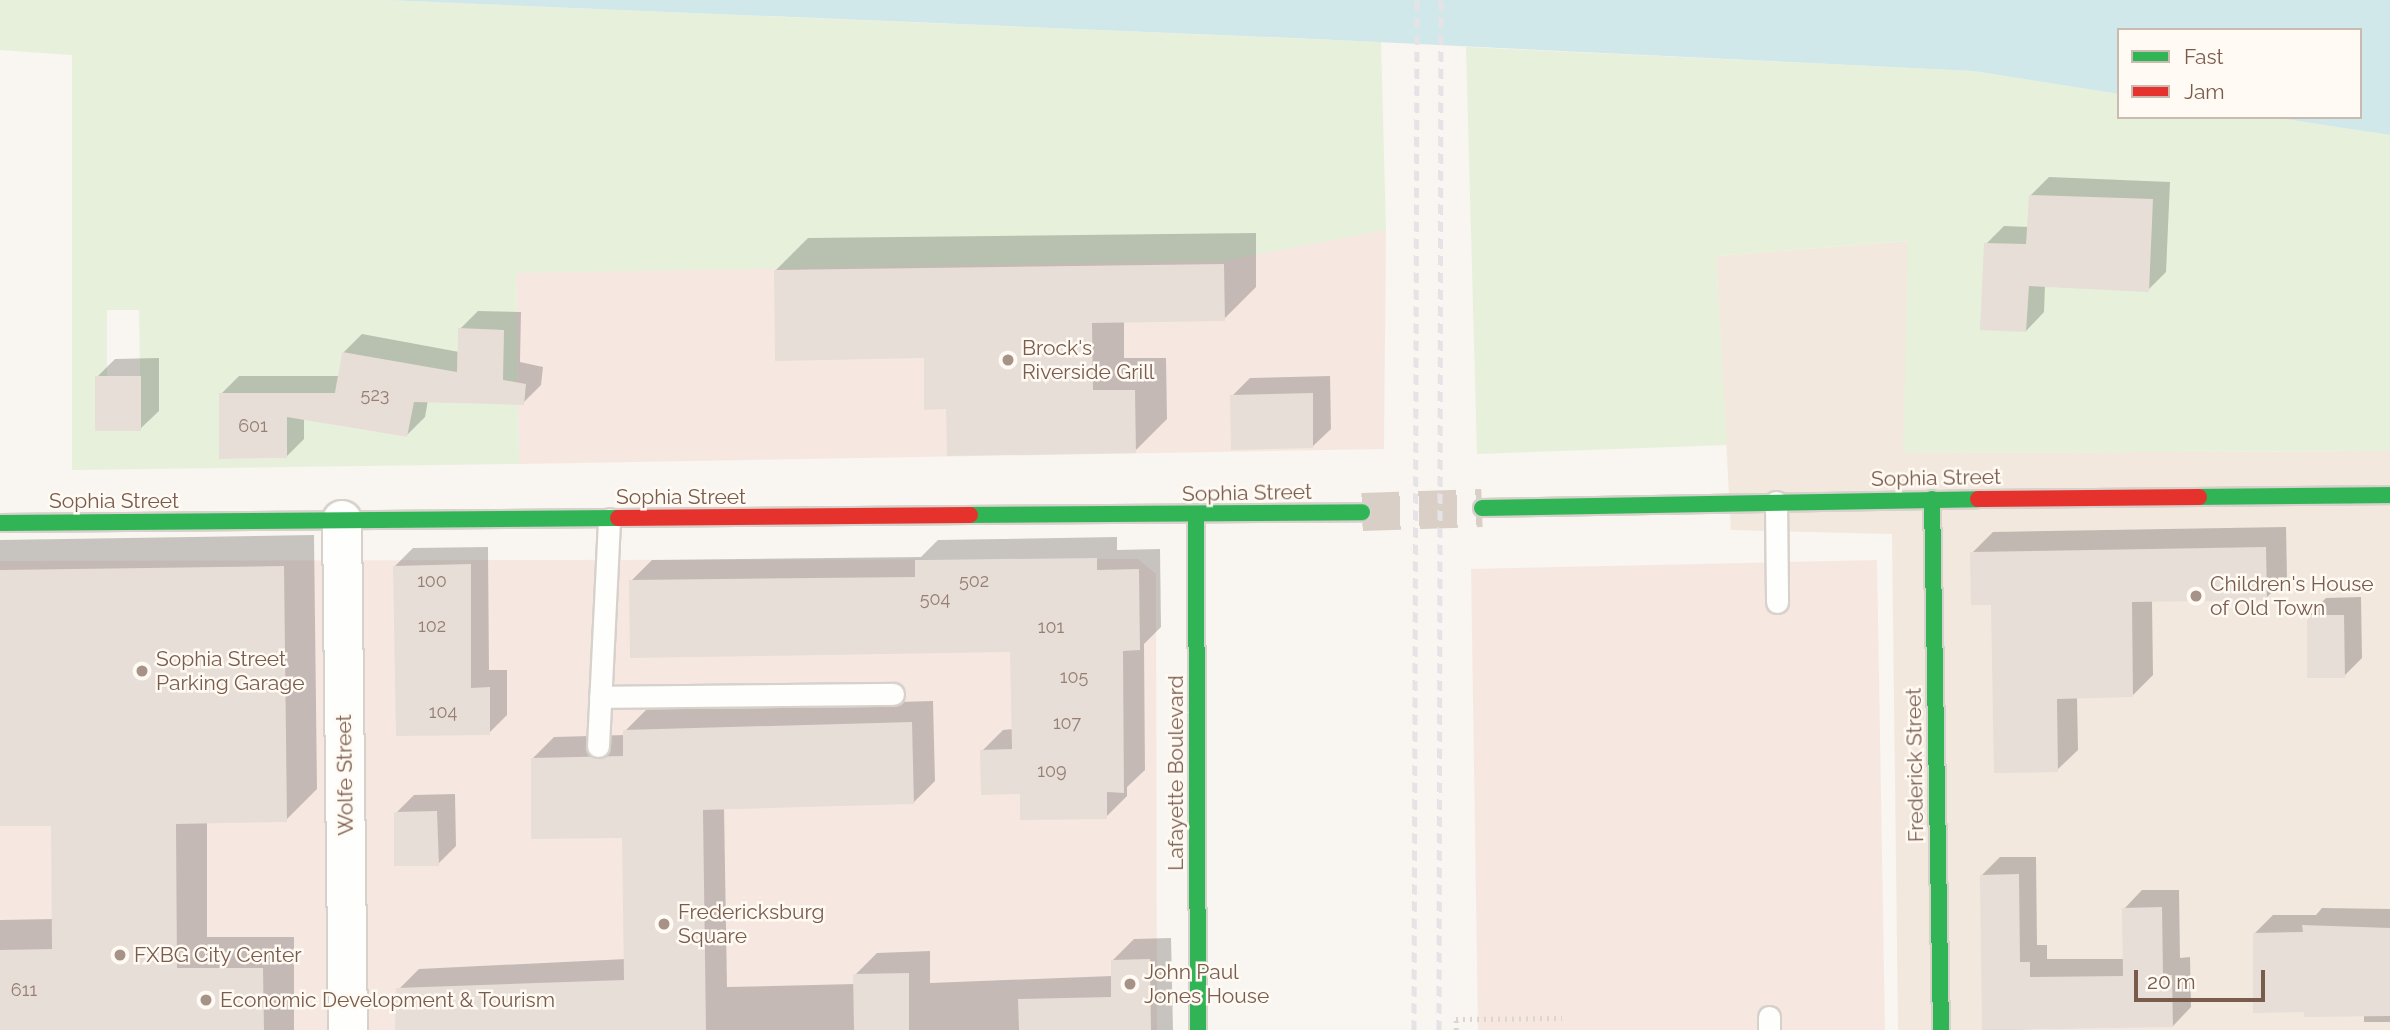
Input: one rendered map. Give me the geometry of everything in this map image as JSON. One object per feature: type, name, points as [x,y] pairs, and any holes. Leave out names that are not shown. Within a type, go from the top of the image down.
[{"type":"main road","name":"Sophia Street","points":[[1482,508],[1932,499],[2390,495]]},
{"type":"main road","name":"Frederick Street","points":[[1932,499],[1941,1030]]},
{"type":"main road","name":"Sophia Street","points":[[0,523],[1362,512]]},
{"type":"main road","name":"Lafayette Boulevard","points":[[1196,515],[1198,1030]]},
{"type":"street","name":"Wolfe Street","points":[[342,520],[348,1030]]},
{"type":"lane","points":[[1776,502],[1777,603]]},
{"type":"lane","points":[[598,746],[609,519]]},
{"type":"lane","points":[[600,696],[893,694]]},
{"type":"path","points":[[1455,1030],[1455,1019],[1562,1018]]},
{"type":"shaded area","points":[[1386,230],[1384,449],[519,464],[516,273]]},
{"type":"shaded area","points":[[1909,241],[1904,453],[2390,451],[2390,1030],[1898,1030],[1892,534],[1731,530],[1716,256]]},
{"type":"shaded area","points":[[1138,559],[1156,574],[1157,1030],[0,1030],[0,561]]},
{"type":"shaded area","points":[[1877,560],[1885,1030],[1478,1030],[1471,569]]},
{"type":"green space","points":[[0,0],[385,0],[1381,42],[1386,230],[1223,261],[516,273],[519,464],[72,470],[72,55],[0,50]],"holes":[[[107,310],[139,310],[141,431],[95,431],[95,377],[107,376]],[[458,329],[504,330],[501,404],[456,403]],[[342,352],[420,366],[407,437],[329,424]],[[219,394],[287,394],[287,458],[220,459]]]},
{"type":"green space","points":[[1466,47],[1973,71],[2117,94],[2117,119],[2285,119],[2390,135],[2390,451],[1903,453],[1908,241],[1716,256],[1727,445],[1477,454]]},
{"type":"water","points":[[385,0],[2390,0],[2390,135],[2285,119],[2362,119],[2362,28],[2117,28],[2117,94],[1973,71],[1315,39]]},
{"type":"building","points":[[2029,195],[2153,199],[2149,292],[2029,286],[2026,332],[1980,330],[1984,243],[2026,244]]},
{"type":"building","name":"Brock's Riverside Grill","points":[[1224,264],[1225,321],[1092,323],[1093,390],[1135,390],[1136,453],[947,456],[946,409],[924,410],[924,358],[775,361],[774,270]]},
{"type":"building","points":[[458,328],[504,330],[503,380],[526,384],[524,405],[414,402],[407,437],[287,417],[287,458],[219,459],[219,393],[335,393],[342,352],[457,372]]},
{"type":"building","points":[[95,376],[141,376],[141,431],[95,431]]},
{"type":"building","points":[[1313,393],[1313,448],[1231,450],[1230,395]]},
{"type":"building","points":[[2266,547],[2267,600],[2132,602],[2133,697],[2057,699],[2058,772],[1994,773],[1991,605],[1971,605],[1970,552]]},
{"type":"building","points":[[1097,558],[1097,570],[1139,569],[1140,650],[1123,651],[1124,793],[1107,792],[1107,819],[1020,820],[1020,794],[981,795],[980,750],[1012,749],[1010,652],[630,658],[629,580],[915,577],[915,560]]},
{"type":"building","points":[[471,564],[471,688],[490,687],[490,735],[396,736],[393,566]]},
{"type":"building","name":"Sophia Street Parking Garage","points":[[284,566],[287,822],[176,824],[177,968],[263,968],[264,1030],[0,1030],[0,950],[52,949],[51,826],[0,826],[0,570]]},
{"type":"building","points":[[2307,615],[2344,615],[2345,678],[2307,678]]},
{"type":"building","points":[[912,722],[914,804],[703,810],[706,1030],[395,1030],[396,988],[624,980],[622,838],[531,839],[531,758],[623,756],[623,730]]},
{"type":"building","points":[[437,811],[439,866],[394,866],[394,812]]},
{"type":"building","points":[[2019,874],[2020,962],[2030,962],[2030,977],[2123,976],[2122,908],[2162,907],[2163,975],[2172,975],[2173,1027],[1982,1030],[1980,875]]},
{"type":"building","points":[[2302,925],[2390,928],[2390,1016],[2304,1017],[2304,1012],[2253,1013],[2253,933],[2303,932]]},
{"type":"building","points":[[1150,959],[1151,1030],[1019,1030],[1018,999],[1111,997],[1111,960]]},
{"type":"building","points":[[909,973],[909,1030],[854,1030],[853,974]]},
{"type":"tunnel","points":[[1362,512],[1482,508]]},
{"type":"railway","points":[[1414,1030],[1417,0]]},
{"type":"railway","points":[[1439,1030],[1441,0]]},
{"type":"traffic: fast","points":[[2199,497],[2390,495]]},
{"type":"traffic: fast","points":[[1932,499],[1941,1030]]},
{"type":"traffic: fast","points":[[1482,508],[1978,499]]},
{"type":"traffic: fast","points":[[970,515],[1362,512]]},
{"type":"traffic: fast","points":[[1196,515],[1198,1030]]},
{"type":"traffic: fast","points":[[0,523],[618,518]]},
{"type":"traffic: jam","points":[[1978,499],[2199,497]]},
{"type":"traffic: jam","points":[[618,518],[970,515]]},
{"type":"place","name":"Brock's Riverside Grill","points":[[1008,360]]},
{"type":"place","name":"Children's House of Old Town","points":[[2196,596]]},
{"type":"place","name":"Sophia Street Parking Garage","points":[[142,671]]},
{"type":"place","name":"Fredericksburg Square","points":[[664,924]]},
{"type":"place","name":"FXBG City Center","points":[[120,955]]},
{"type":"place","name":"John Paul Jones House","points":[[1130,984]]},
{"type":"place","name":"Economic Development & Tourism","points":[[206,1000]]}]
